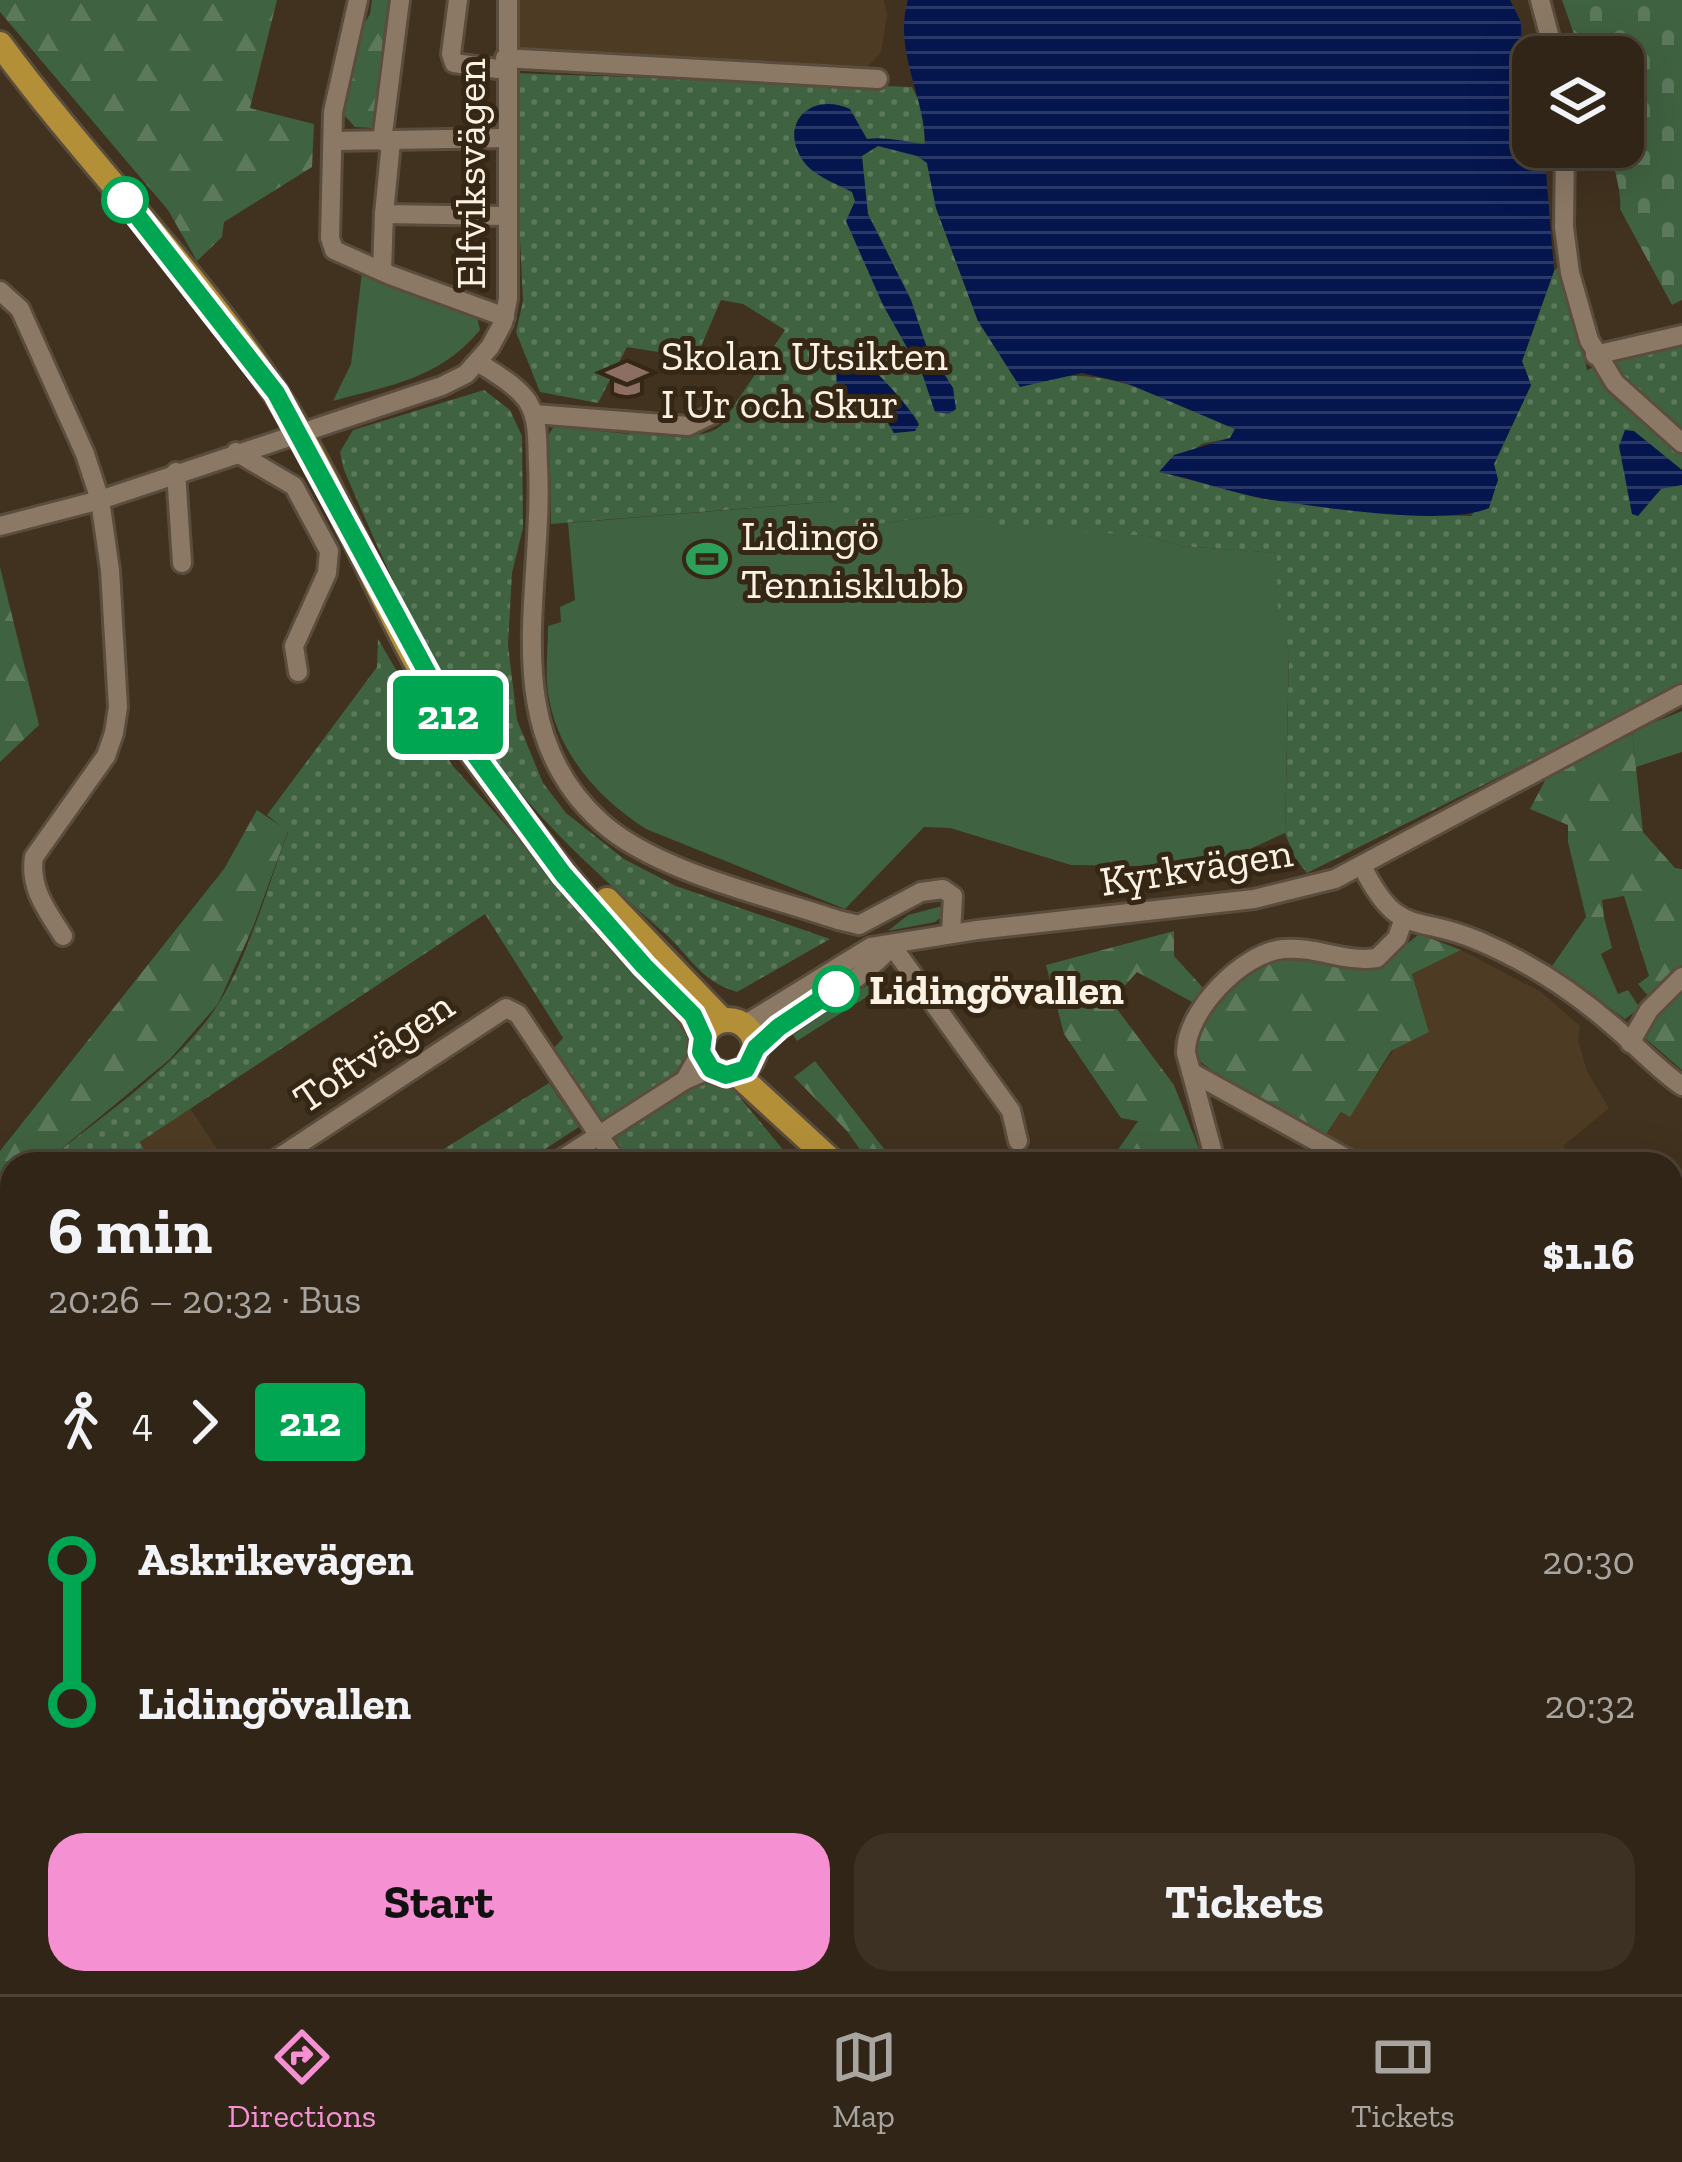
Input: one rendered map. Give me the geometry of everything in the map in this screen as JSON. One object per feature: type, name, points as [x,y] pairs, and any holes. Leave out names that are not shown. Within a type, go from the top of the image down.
[{"type":"main road","points":[[0,44],[276,393],[436,696],[563,874],[644,966],[770,1081],[816,1144]]},
{"type":"main road","points":[[727,1043],[726,1075],[737,1074],[824,1152]]},
{"type":"street","points":[[358,0],[333,112],[330,238],[334,250],[505,317]]},
{"type":"street","points":[[382,271],[400,0]]},
{"type":"street","points":[[458,0],[454,63],[878,79]]},
{"type":"street","name":"Elfviksvägen","points":[[0,526],[100,500],[442,386],[478,362],[505,317],[508,0]]},
{"type":"street","points":[[1540,0],[1549,36]]},
{"type":"street","points":[[334,141],[505,138]]},
{"type":"street","points":[[1565,168],[1564,227],[1570,273],[1595,355],[1615,383],[1682,443]]},
{"type":"street","points":[[384,214],[507,216]]},
{"type":"street","points":[[0,291],[20,309],[43,353],[85,454],[100,500],[110,570],[118,706],[114,734],[106,756],[34,857],[31,875],[63,936]]},
{"type":"street","points":[[1595,355],[1682,335]]},
{"type":"street","points":[[478,362],[524,397],[533,414],[540,498],[531,602],[533,693],[541,729],[576,794],[601,822],[643,851],[838,920],[859,925],[921,892],[943,889],[953,896],[951,933]]},
{"type":"street","points":[[533,414],[688,426],[711,415]]},
{"type":"street","points":[[236,452],[294,486],[329,550],[327,573],[294,646],[298,672]]},
{"type":"street","points":[[176,472],[182,563]]},
{"type":"street","name":"Kyrkvägen","points":[[572,1152],[685,1080],[727,1043],[779,1027],[878,962],[892,946],[951,933],[1254,899],[1312,886],[1362,866],[1682,694]]},
{"type":"street","points":[[1362,866],[1377,897],[1403,921],[1456,932],[1558,984],[1682,1086]]},
{"type":"street","points":[[1213,1152],[1185,1036],[1196,1012],[1258,957],[1284,949],[1351,960],[1377,958],[1397,938],[1403,921]]},
{"type":"street","points":[[892,946],[1011,1111],[1018,1141]]},
{"type":"street","points":[[1630,1043],[1649,1010],[1682,976]]},
{"type":"street","name":"Toftvägen","points":[[287,1152],[506,1008],[518,1014],[598,1134]]},
{"type":"street","points":[[1191,1072],[1335,1152]]},
{"type":"street","points":[[598,1134],[610,1152]]},
{"type":"shaded area","points":[[517,0],[884,0],[887,14],[881,53],[852,82],[513,65]]},
{"type":"shaded area","points":[[908,0],[1510,0],[1521,22],[1521,36],[1512,36],[1512,168],[1546,168],[1554,271],[1522,361],[1531,385],[1494,464],[1498,480],[1489,508],[1443,516],[1348,510],[1254,496],[1159,472],[1174,455],[1230,438],[1235,429],[1126,383],[1082,373],[1020,387],[978,321],[936,208],[927,163],[878,146],[862,156],[868,214],[911,300],[926,345],[953,388],[956,409],[949,414],[935,412],[923,376],[883,305],[846,221],[855,201],[852,192],[808,167],[794,136],[802,115],[822,104],[850,109],[867,139],[925,144],[904,19]]},
{"type":"shaded area","points":[[850,350],[907,407],[919,424],[915,431],[894,433],[874,400],[868,398],[851,410],[837,402],[836,359]]},
{"type":"shaded area","points":[[1625,430],[1634,431],[1682,470],[1682,485],[1661,489],[1638,516],[1632,514],[1619,446]]},
{"type":"shaded area","points":[[1461,950],[1541,992],[1580,1026],[1578,1040],[1587,1071],[1609,1108],[1563,1146],[1568,1152],[1350,1152],[1324,1137],[1342,1112],[1349,1116],[1398,1044],[1429,1031],[1412,974]]},
{"type":"shaded area","points":[[188,1105],[219,1152],[138,1152],[140,1143]]},
{"type":"green space","points":[[0,0],[277,0],[250,108],[314,124],[312,167],[224,222],[222,237],[197,261],[168,210],[0,12]]},
{"type":"green space","points":[[372,0],[389,0],[372,128],[355,127],[343,114]]},
{"type":"green space","points":[[1562,0],[1682,0],[1682,300],[1672,305],[1620,209],[1614,168],[1644,168],[1644,36],[1575,36]]},
{"type":"green space","points":[[512,73],[912,87],[924,112],[925,153],[936,208],[978,321],[1055,377],[1102,378],[1125,384],[1235,429],[1230,438],[1202,444],[1160,472],[1263,499],[1471,516],[1498,480],[1494,464],[1531,385],[1522,361],[1554,271],[1564,261],[1587,370],[1635,352],[1682,342],[1682,686],[1307,873],[1285,833],[1289,653],[1278,619],[1277,553],[1181,546],[1148,536],[993,525],[961,513],[847,528],[839,524],[837,501],[551,524],[545,441],[554,426],[628,434],[638,426],[690,434],[714,430],[723,424],[785,330],[743,304],[721,300],[696,358],[627,347],[598,403],[540,392],[516,332],[523,301]]},
{"type":"green space","points":[[362,272],[477,316],[480,330],[431,370],[333,401],[351,364]]},
{"type":"green space","points":[[484,390],[510,410],[522,436],[523,528],[512,573],[508,645],[517,720],[543,783],[566,813],[624,859],[676,886],[830,939],[737,992],[704,974],[585,861],[493,759],[420,636],[344,470],[340,452],[353,430]]},
{"type":"green space","name":"Lidingövallen","points":[[838,501],[847,528],[961,513],[1148,536],[1181,546],[1278,553],[1279,619],[1289,653],[1285,833],[1210,867],[1071,865],[950,828],[924,827],[845,909],[646,829],[628,817],[596,788],[570,754],[548,693],[548,626],[561,622],[560,607],[575,600],[568,523]]},
{"type":"green space","points":[[0,567],[39,725],[0,762]]},
{"type":"green space","points":[[378,639],[452,765],[684,1023],[695,1043],[694,1054],[716,1078],[727,1082],[785,1152],[621,1152],[554,1048],[563,1038],[485,914],[140,1142],[142,1152],[58,1152],[161,1069],[219,1003],[249,941],[288,832],[267,815],[377,667]]},
{"type":"green space","points":[[1682,711],[1682,752],[1636,767],[1632,731]]},
{"type":"green space","points":[[1632,731],[1643,832],[1675,868],[1682,869],[1682,970],[1650,998],[1638,984],[1649,976],[1624,896],[1602,900],[1604,917],[1586,917],[1568,825],[1530,809],[1548,775]]},
{"type":"green space","points":[[257,810],[288,831],[218,1004],[170,1059],[58,1152],[0,1152],[0,1151],[224,869]]},
{"type":"green space","points":[[946,905],[945,914],[935,922],[888,931],[908,915]]},
{"type":"green space","points":[[1586,917],[1604,917],[1612,948],[1601,954],[1618,994],[1628,990],[1640,1008],[1625,1019],[1552,966]]},
{"type":"green space","points":[[1174,931],[1174,956],[1205,990],[1194,1003],[1137,972],[1111,1001],[1174,1085],[1200,1152],[1116,1152],[1138,1121],[1121,1118],[1064,1034],[1046,965]]},
{"type":"green space","points":[[1419,934],[1461,950],[1412,974],[1429,1032],[1391,1051],[1350,1117],[1341,1112],[1324,1137],[1197,1059],[1194,1034],[1209,1009],[1247,974],[1290,955],[1377,963]]},
{"type":"green space","points":[[880,979],[884,986],[797,1041],[793,1035]]},
{"type":"green space","points":[[1682,987],[1682,1070],[1644,1037]]},
{"type":"green space","points":[[815,1061],[887,1152],[862,1152],[794,1077]]},
{"type":"green space","points":[[549,1083],[579,1127],[540,1152],[439,1152]]},
{"type":"bus line","name":"212","points":[[125,200],[276,393],[462,737],[563,874],[693,1015],[703,1037],[701,1052],[711,1069],[726,1075],[746,1069],[756,1048],[779,1027],[836,989]]},
{"type":"place","name":"Skolan Utsikten I Ur och Skur","points":[[627,379]]},
{"type":"place","name":"Lidingö Tennisklubb","points":[[707,559]]},
{"type":"place","name":"Lidingövallen","points":[[836,989]]}]
